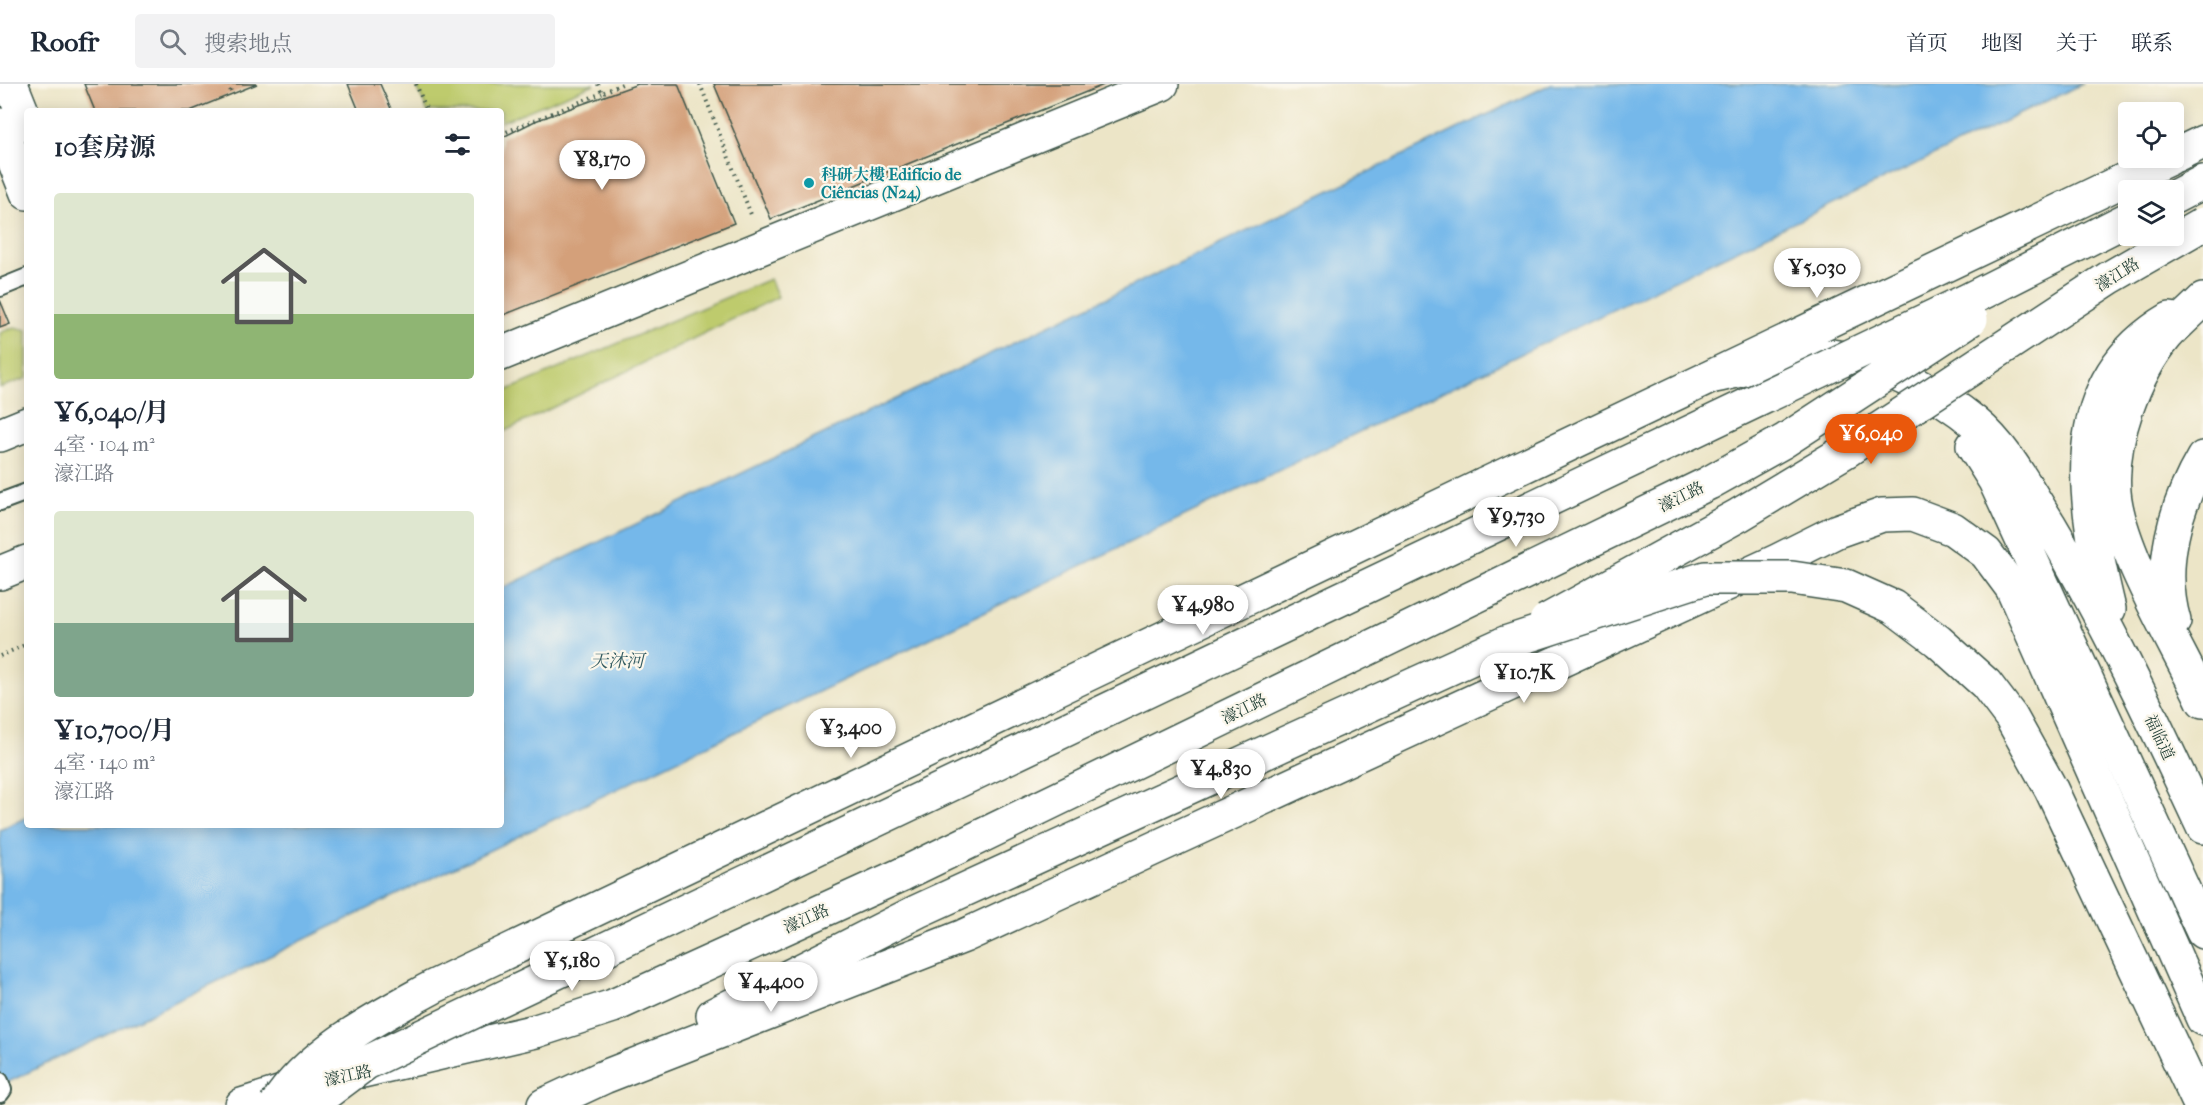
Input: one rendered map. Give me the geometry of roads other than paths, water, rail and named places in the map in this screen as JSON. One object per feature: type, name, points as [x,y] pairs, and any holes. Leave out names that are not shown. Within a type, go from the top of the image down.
[{"type":"main road","points":[[10,84],[24,117]]},
{"type":"main road","points":[[504,353],[763,245],[1162,84]]},
{"type":"main road","points":[[0,124],[24,185]]},
{"type":"main road","points":[[2184,151],[2203,142]]},
{"type":"main road","points":[[276,1105],[285,1090],[356,1030],[433,987],[2149,168]]},
{"type":"main road","points":[[2184,192],[2203,182]]},
{"type":"main road","name":"濠江路","points":[[604,1077],[720,1011],[918,911],[1504,644],[1739,515],[1849,448],[2109,278],[2203,224]]},
{"type":"main road","points":[[310,1105],[366,1063],[1966,302],[2118,226]]},
{"type":"main road","name":"濠江路","points":[[242,1105],[318,1081],[440,1055],[536,1030],[613,1006],[903,874],[1709,483],[1784,441],[1952,330],[2118,227]]},
{"type":"main road","points":[[2118,646],[2089,520],[2088,440],[2100,393],[2130,348],[2161,324],[2203,300]]},
{"type":"main road","points":[[2200,694],[2140,572],[2124,532],[2114,493],[2116,450],[2127,405],[2166,336],[2203,300]]},
{"type":"main road","points":[[1715,376],[1796,358],[1844,358],[1899,374],[1974,422],[2006,456],[2055,535],[2118,646]]},
{"type":"main road","points":[[1936,398],[1963,430],[1995,481],[2203,932]]},
{"type":"main road","points":[[0,435],[24,425]]},
{"type":"main road","points":[[2200,694],[2169,603],[2169,577],[2170,543],[2180,504],[2203,458]]},
{"type":"main road","points":[[543,1105],[604,1077],[964,936],[1837,531],[1882,515],[1913,514],[1953,529],[1986,553],[2012,588],[2203,1019]]},
{"type":"main road","points":[[0,573],[24,563]]},
{"type":"main road","points":[[1504,644],[1705,578],[1792,578],[1846,586],[1893,607],[1938,641],[1986,684],[2011,717],[2051,789],[2200,1105]]},
{"type":"main road","name":"福临道","points":[[2118,646],[2203,828]]},
{"type":"lane","points":[[0,288],[24,278]]},
{"type":"lane","points":[[0,502],[24,493]]},
{"type":"water","name":"天沐河","points":[[1551,84],[2082,84],[0,1086],[0,830],[24,818],[24,828],[504,828],[504,588]]},
{"type":"place","name":"科研大樓 Edifício de Ciências (N24)","points":[[809,183]]}]
